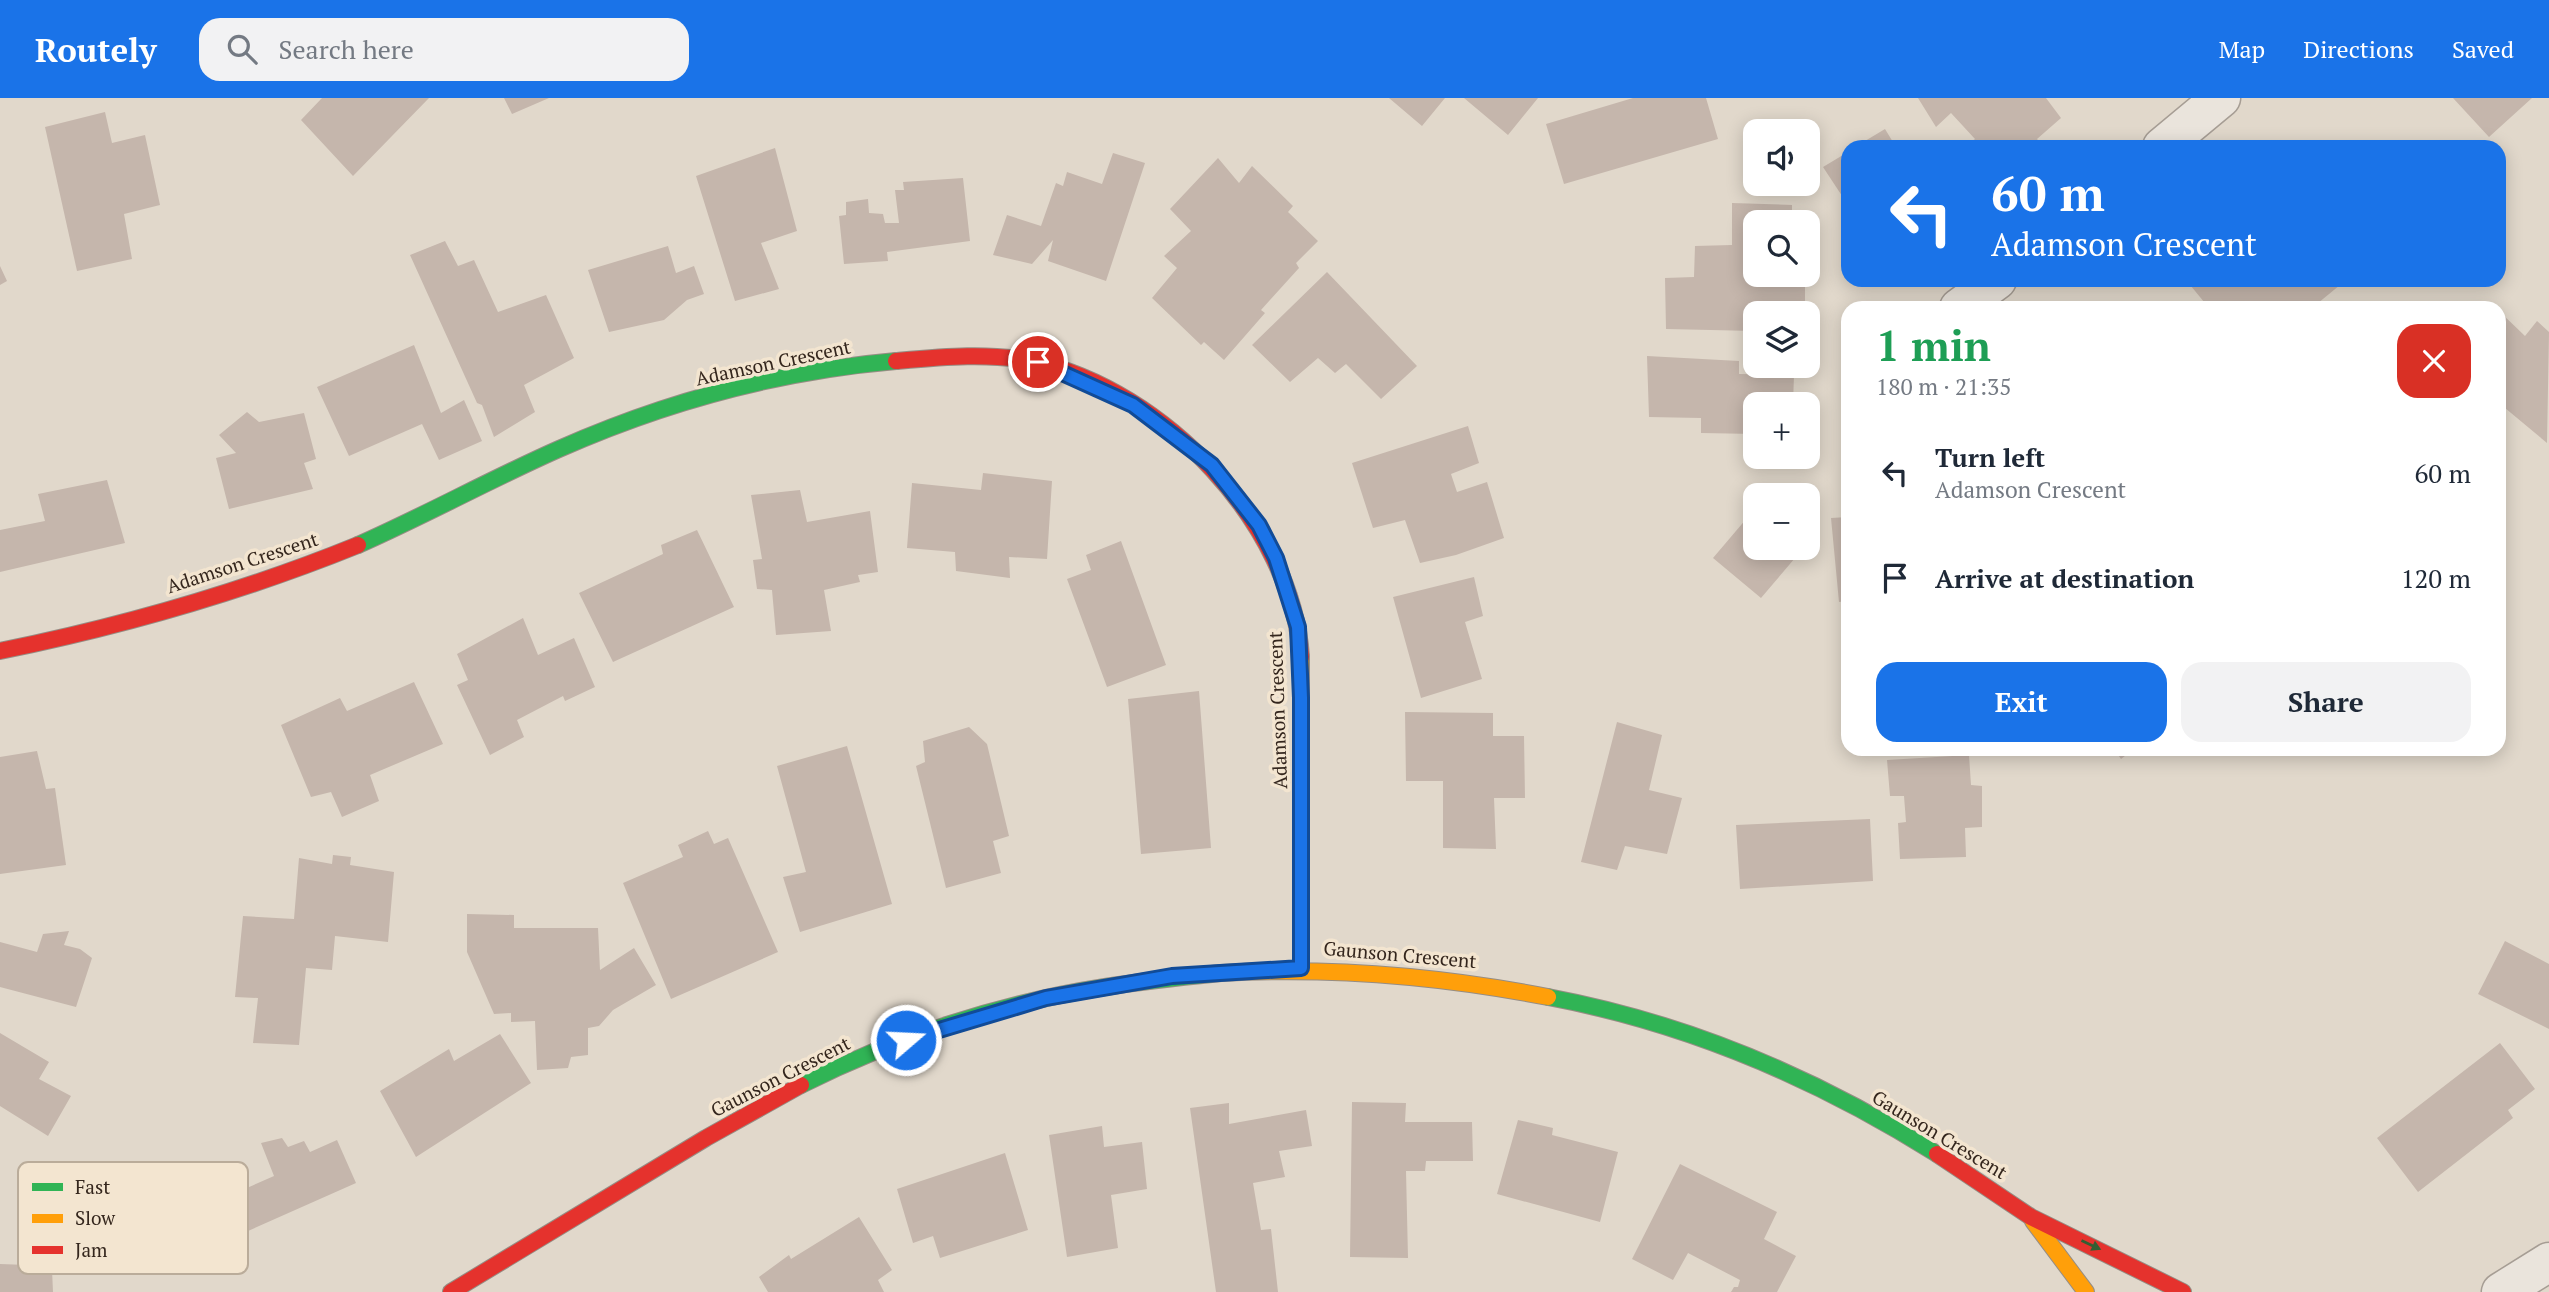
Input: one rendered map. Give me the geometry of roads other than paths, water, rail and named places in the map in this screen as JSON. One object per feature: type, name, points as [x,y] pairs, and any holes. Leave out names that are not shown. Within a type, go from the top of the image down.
[{"type":"street","points":[[2170,140],[2221,98]]},
{"type":"street","points":[[1968,301],[1988,287]]},
{"type":"street","name":"Adamson Crescent","points":[[0,651],[47,642],[215,596],[331,555],[590,436],[717,393],[833,367],[935,358],[1038,362],[1116,394],[1151,415],[1202,457],[1259,525],[1276,558],[1298,627],[1301,698],[1301,968]]},
{"type":"street","name":"Gaunson Crescent","points":[[452,1292],[755,1108],[866,1055],[925,1033],[1046,998],[1172,976],[1301,968],[1437,976],[1505,985],[1636,1015],[1761,1060],[1821,1087],[1980,1181],[2029,1216],[2150,1272],[2183,1292]]},
{"type":"street","name":"Gaunson Crescent","points":[[2029,1216],[2086,1292]]},
{"type":"street","points":[[2501,1292],[2549,1262]]}]
